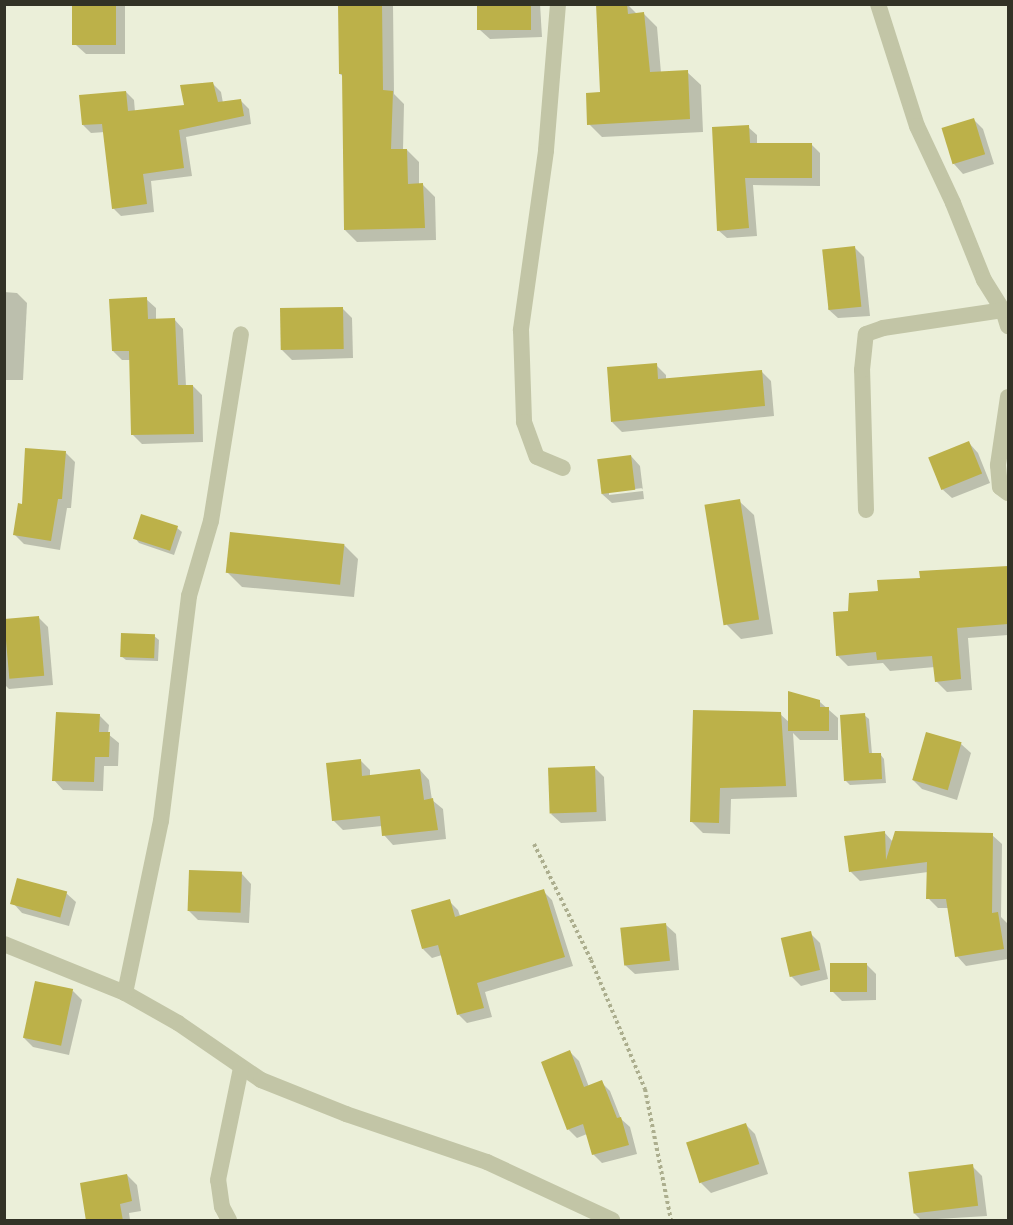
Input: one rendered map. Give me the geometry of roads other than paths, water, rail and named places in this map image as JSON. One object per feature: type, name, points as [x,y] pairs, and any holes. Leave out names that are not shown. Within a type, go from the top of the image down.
[{"type":"street","points":[[558,4],[546,151],[521,330],[524,422],[537,458],[563,468]]},
{"type":"street","points":[[878,4],[917,126],[953,203],[984,280],[1003,310],[1008,326]]},
{"type":"street","points":[[866,510],[862,370],[866,334],[883,328],[1003,310]]},
{"type":"street","points":[[125,993],[161,821],[189,596],[211,521],[241,334]]},
{"type":"street","points":[[1008,397],[998,465],[1000,487],[1008,494]]},
{"type":"street","points":[[4,944],[125,993],[178,1023],[261,1080],[302,1098],[487,1162],[612,1221]]},
{"type":"street","points":[[229,1221],[222,1207],[218,1180],[241,1068]]}]
